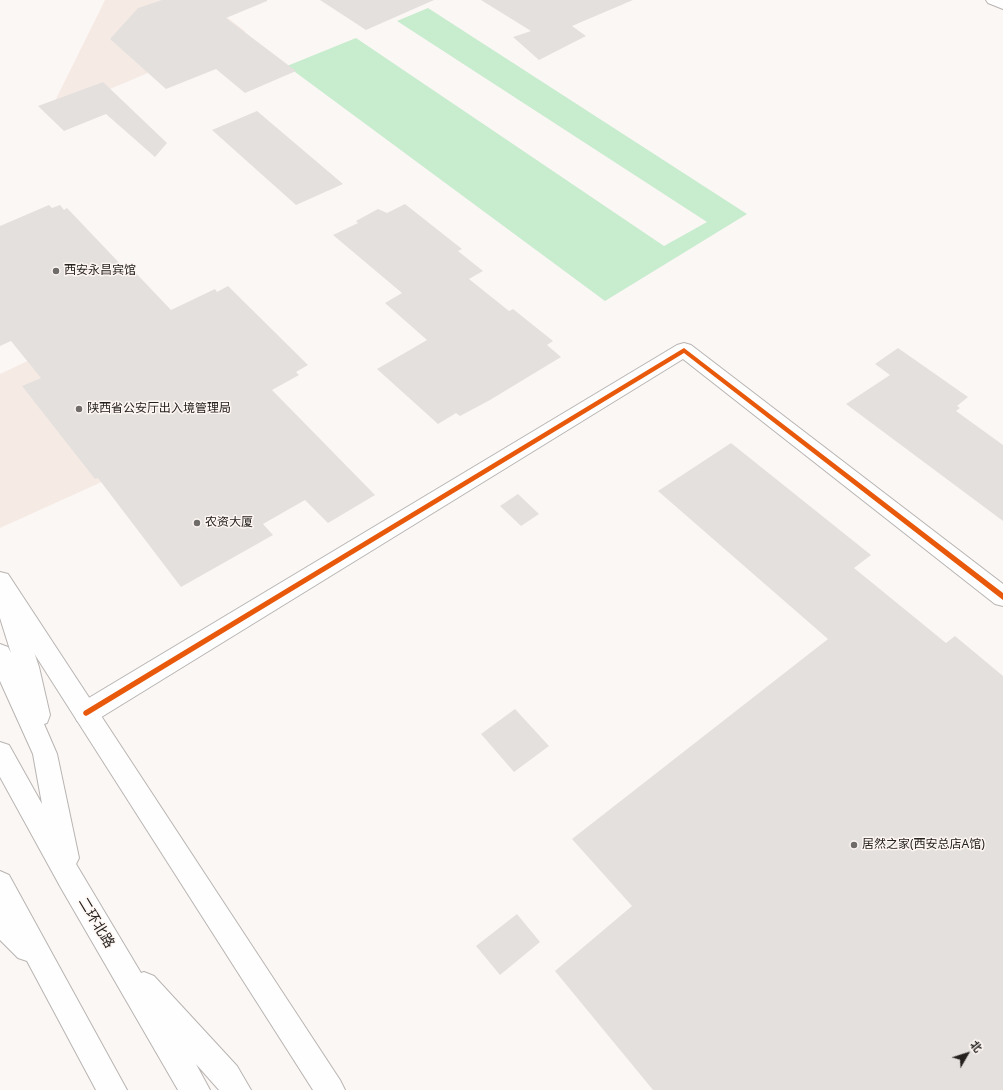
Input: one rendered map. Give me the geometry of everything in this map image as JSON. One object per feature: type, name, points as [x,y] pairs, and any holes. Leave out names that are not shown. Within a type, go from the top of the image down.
[{"type":"main road","points":[[993,0],[1003,5]]},
{"type":"main road","points":[[86,713],[684,350],[1003,597]]},
{"type":"main road","points":[[0,581],[330,1090]]},
{"type":"main road","points":[[0,590],[15,624],[30,673],[70,879]]},
{"type":"main road","points":[[0,654],[6,662],[45,754]]},
{"type":"main road","name":"二环北路","points":[[0,753],[70,879],[195,1090]]},
{"type":"main road","points":[[0,884],[112,1090]]},
{"type":"main road","points":[[0,921],[42,962]]},
{"type":"main road","points":[[115,954],[227,1076],[236,1090]]},
{"type":"shaded area","points":[[105,0],[205,0],[246,32],[48,115]]},
{"type":"shaded area","name":"陕西省公安厅出入境管理局","points":[[92,330],[186,444],[0,528],[0,374]]},
{"type":"green space","points":[[428,8],[747,214],[605,301],[287,66],[356,38],[664,246],[707,222],[397,21]]},
{"type":"building","points":[[162,0],[267,0],[226,18],[296,71],[245,93],[216,69],[166,89],[110,39],[138,8]]},
{"type":"building","points":[[320,0],[434,0],[366,30]]},
{"type":"building","points":[[481,0],[633,0],[572,26],[586,36],[539,60],[513,37],[531,31]]},
{"type":"building","points":[[103,82],[167,143],[155,157],[106,114],[64,131],[38,106]]},
{"type":"building","points":[[257,111],[343,184],[296,205],[212,130]]},
{"type":"building","points":[[405,204],[462,249],[458,251],[483,271],[469,279],[509,311],[513,309],[553,341],[547,345],[561,357],[490,400],[460,416],[456,413],[438,424],[377,369],[427,340],[385,303],[402,293],[333,235],[358,223],[356,221],[378,209],[387,213]]},
{"type":"building","points":[[49,205],[52,208],[60,205],[64,210],[67,208],[127,271],[132,269],[171,310],[215,289],[217,292],[228,286],[308,365],[296,372],[299,375],[272,390],[375,495],[328,523],[305,500],[263,524],[273,535],[181,587],[98,478],[95,479],[22,386],[41,378],[11,341],[0,346],[0,226]]},
{"type":"building","points":[[898,348],[968,397],[957,406],[960,408],[956,411],[1003,445],[1003,521],[846,404],[890,375],[875,364]]},
{"type":"building","name":"居然之家(西安总店A馆)","points":[[731,443],[871,555],[854,568],[946,643],[955,636],[1003,676],[1003,1090],[653,1090],[555,971],[632,906],[572,839],[828,639],[658,491]]},
{"type":"building","points":[[518,494],[539,514],[521,526],[500,506]]},
{"type":"building","points":[[515,709],[549,746],[514,772],[481,734]]},
{"type":"building","points":[[517,914],[540,942],[500,975],[476,946]]},
{"type":"cycle path","points":[[86,713],[684,350],[1003,597]]},
{"type":"place","name":"西安永昌宾馆","points":[[56,271]]},
{"type":"place","name":"陕西省公安厅出入境管理局","points":[[79,409]]},
{"type":"place","name":"农资大厦","points":[[197,523]]},
{"type":"place","name":"居然之家(西安总店A馆)","points":[[854,845]]}]
